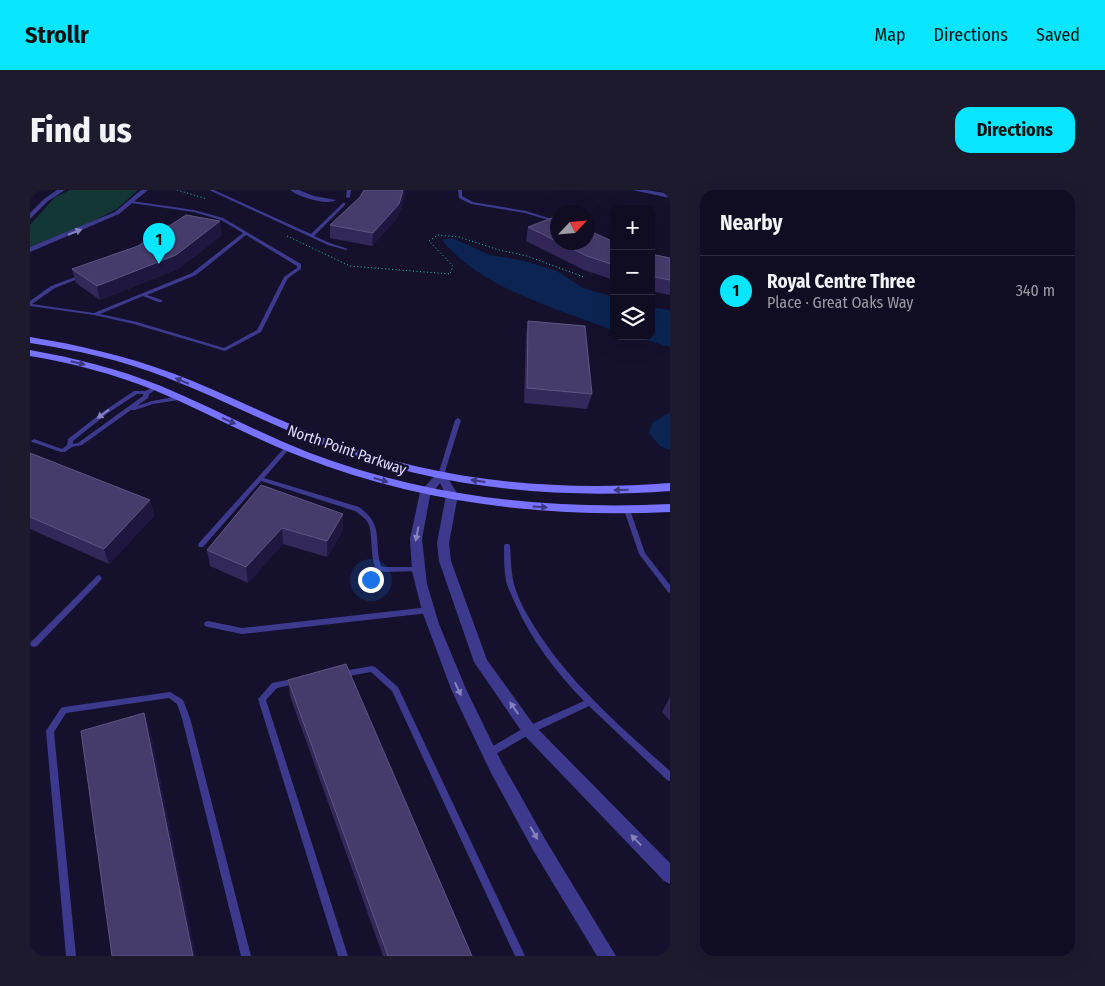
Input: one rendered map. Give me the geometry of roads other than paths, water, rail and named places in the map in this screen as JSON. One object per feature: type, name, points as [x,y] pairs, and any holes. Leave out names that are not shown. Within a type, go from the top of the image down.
[{"type":"street","points":[[30,217],[46,200],[62,190]]},
{"type":"street","points":[[30,250],[108,217],[132,202],[144,190]]},
{"type":"street","points":[[293,190],[313,198],[333,200]]},
{"type":"street","points":[[640,190],[670,196]]},
{"type":"street","points":[[651,190],[670,196]]},
{"type":"street","name":"North Point Parkway","points":[[30,340],[91,351],[130,361],[171,376],[325,442],[376,458],[441,474],[514,485],[563,489],[670,487]]},
{"type":"street","name":"North Point Parkway","points":[[30,353],[95,367],[150,390],[179,398],[288,447],[362,474],[426,491],[537,507],[626,510],[670,508]]},
{"type":"street","points":[[607,956],[558,877],[489,753],[456,686],[428,610],[418,568],[415,542],[426,491],[441,474],[452,495],[443,543],[445,561],[481,662],[529,730],[670,875]]},
{"type":"lane","points":[[210,190],[311,236],[346,249]]},
{"type":"lane","points":[[348,197],[349,190]]},
{"type":"lane","points":[[460,190],[460,197],[472,203],[526,212],[550,220]]},
{"type":"lane","points":[[30,304],[95,314],[172,333],[225,350],[242,342],[259,330],[286,277],[299,268],[299,265],[222,219],[184,209],[132,202]]},
{"type":"lane","points":[[311,236],[339,211],[344,204]]},
{"type":"lane","points":[[194,218],[206,214]]},
{"type":"lane","points":[[95,314],[194,274],[246,233]]},
{"type":"lane","points":[[30,304],[62,282],[92,272]]},
{"type":"lane","points":[[144,295],[160,301]]},
{"type":"lane","points":[[34,441],[63,451],[70,446],[80,444],[146,397],[150,390]]},
{"type":"lane","points":[[70,446],[70,440],[106,412],[136,392],[150,390]]},
{"type":"lane","points":[[126,411],[152,403],[179,398]]},
{"type":"lane","points":[[441,474],[458,420]]},
{"type":"lane","points":[[201,545],[288,447]]},
{"type":"lane","points":[[260,479],[367,514],[373,523],[378,568],[384,570],[418,568]]},
{"type":"lane","points":[[626,510],[642,554],[670,590]]},
{"type":"lane","points":[[506,546],[511,586],[533,632],[590,702],[670,777]]},
{"type":"lane","points":[[34,644],[99,578]]},
{"type":"lane","points":[[208,624],[242,631],[428,610]]},
{"type":"lane","points":[[333,676],[372,670],[395,689],[520,956]]},
{"type":"lane","points":[[304,680],[275,684],[262,699],[343,956]]},
{"type":"lane","points":[[71,956],[50,731],[64,710],[170,695],[180,702],[186,718],[246,956]]},
{"type":"lane","points":[[489,753],[529,730],[590,702]]},
{"type":"water","points":[[452,238],[490,255],[525,261],[557,271],[583,288],[610,296],[610,329],[545,305],[499,284],[478,272],[458,257],[442,240]]},
{"type":"water","points":[[655,308],[670,310],[670,347],[646,340],[655,340]]},
{"type":"water","points":[[670,412],[670,450],[660,446],[649,433],[652,423]]},
{"type":"place","name":"Royal Centre Three","points":[[159,264]]}]
